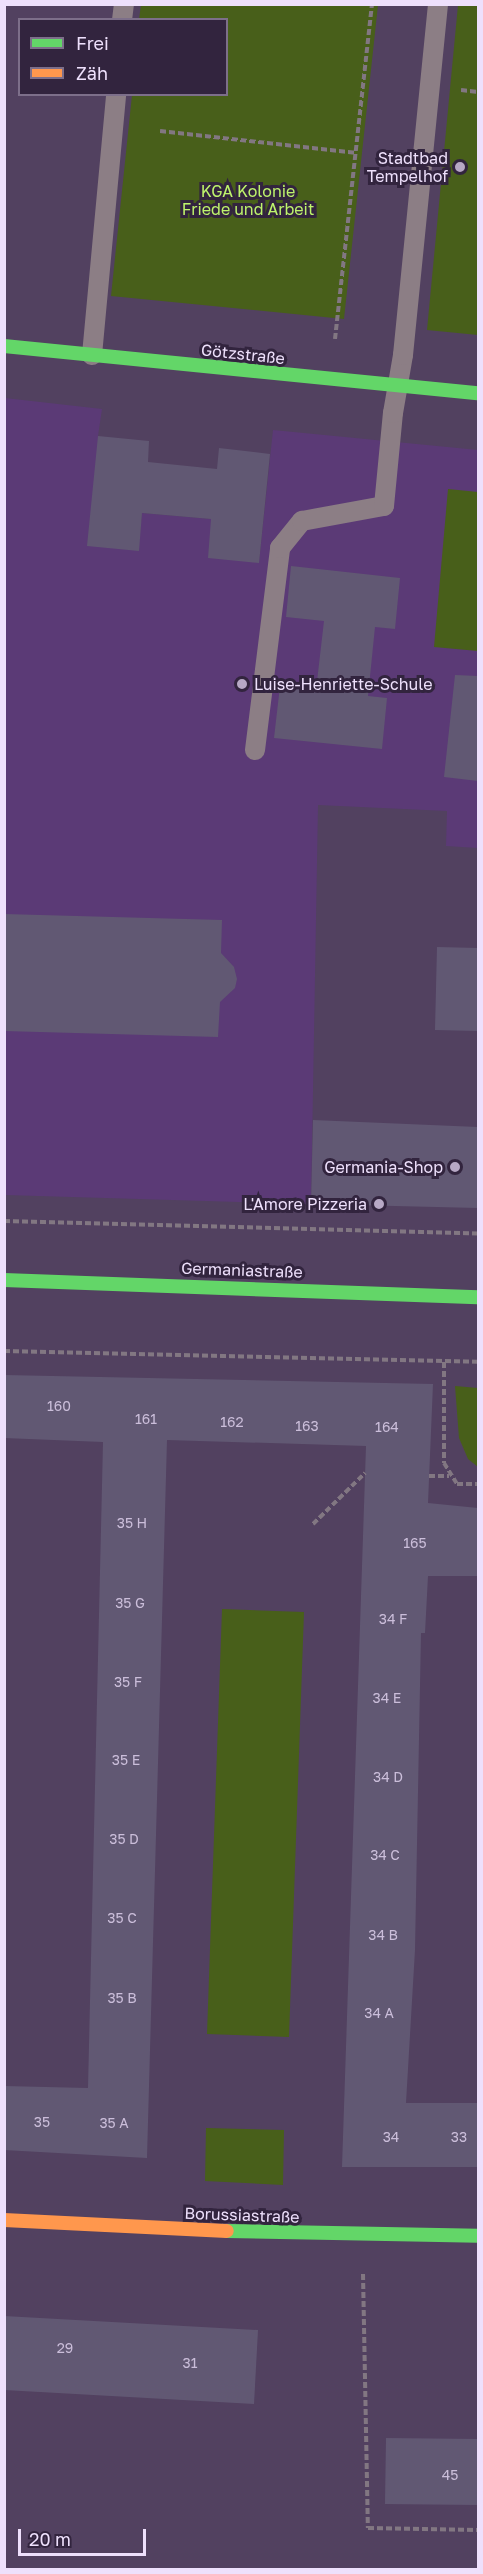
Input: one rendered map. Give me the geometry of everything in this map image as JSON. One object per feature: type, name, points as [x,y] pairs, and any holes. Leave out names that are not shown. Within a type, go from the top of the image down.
[{"type":"street","name":"Götzstraße","points":[[4,346],[478,393]]},
{"type":"street","name":"Germaniastraße","points":[[4,1280],[478,1297]]},
{"type":"street","name":"Borussiastraße","points":[[4,2220],[362,2236],[478,2236]]},
{"type":"lane","points":[[255,750],[280,548],[302,521],[384,506],[399,385],[438,4]]},
{"type":"lane","points":[[92,355],[116,96]]},
{"type":"path","points":[[331,379],[372,4]]},
{"type":"path","points":[[160,130],[356,153]]},
{"type":"path","points":[[4,1221],[478,1233]]},
{"type":"path","points":[[4,1351],[478,1362]]},
{"type":"path","points":[[444,1362],[443,1448],[449,1476],[457,1484],[478,1484]]},
{"type":"path","points":[[313,1524],[365,1473]]},
{"type":"path","points":[[429,1476],[449,1476]]},
{"type":"path","points":[[362,2236],[368,2528],[478,2530]]},
{"type":"shaded area","name":"Luise-Henriette-Schule","points":[[5,398],[102,409],[98,436],[138,550],[142,513],[211,519],[259,562],[273,430],[478,450],[478,848],[446,846],[447,811],[318,805],[311,1204],[5,1195]]},
{"type":"green space","name":"KGA Kolonie Friede und Arbeit","points":[[141,5],[378,5],[344,319],[111,296],[132,96],[228,96],[228,18],[139,18]]},
{"type":"green space","name":"Stadtbad Tempelhof","points":[[458,5],[478,5],[478,335],[427,330]]},
{"type":"green space","points":[[448,489],[478,492],[478,651],[434,647]]},
{"type":"green space","points":[[455,1386],[478,1388],[478,1467],[468,1459],[459,1438]]},
{"type":"green space","points":[[222,1609],[304,1612],[289,2037],[207,2034]]},
{"type":"green space","points":[[206,2128],[284,2130],[283,2185],[205,2181]]},
{"type":"building","points":[[98,436],[149,441],[148,462],[217,469],[219,448],[270,454],[259,563],[208,558],[211,519],[142,513],[139,551],[87,546]]},
{"type":"building","points":[[291,566],[400,578],[395,629],[375,627],[368,696],[387,698],[382,749],[274,738],[280,686],[316,690],[324,621],[286,617]]},
{"type":"building","points":[[455,675],[478,676],[478,781],[444,777]]},
{"type":"building","points":[[4,914],[222,920],[221,953],[234,967],[237,979],[235,988],[220,1002],[218,1037],[4,1031]]},
{"type":"building","points":[[437,947],[478,948],[478,1031],[435,1030]]},
{"type":"building","points":[[313,1120],[478,1127],[478,1208],[311,1204]]},
{"type":"building","points":[[4,1375],[433,1384],[428,1503],[478,1508],[478,1576],[428,1576],[425,1633],[421,1633],[415,1950],[406,2103],[478,2103],[478,2167],[342,2167],[366,1446],[167,1440],[147,2158],[4,2150],[4,2086],[88,2088],[103,1442],[4,1438]]},
{"type":"building","points":[[4,2316],[258,2330],[254,2404],[4,2390]]},
{"type":"building","points":[[386,2438],[478,2439],[478,2505],[385,2504]]},
{"type":"traffic: fast","points":[[4,346],[478,393]]},
{"type":"traffic: fast","points":[[4,1280],[478,1297]]},
{"type":"traffic: fast","points":[[227,2231],[478,2236]]},
{"type":"traffic: slow","points":[[4,2220],[227,2231]]},
{"type":"place","name":"Stadtbad Tempelhof","points":[[460,167]]},
{"type":"place","name":"Luise-Henriette-Schule","points":[[242,684]]},
{"type":"place","name":"Germania-Shop","points":[[455,1167]]},
{"type":"place","name":"L'Amore Pizzeria","points":[[379,1204]]}]
